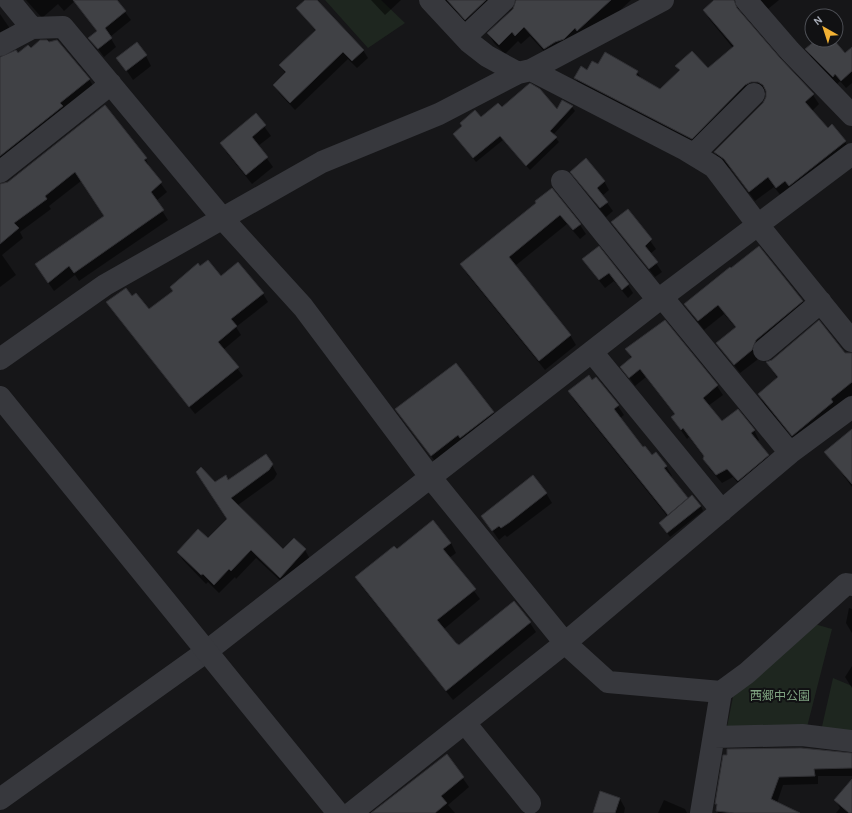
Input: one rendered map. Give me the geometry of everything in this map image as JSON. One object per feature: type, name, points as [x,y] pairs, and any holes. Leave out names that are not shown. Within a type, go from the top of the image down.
[{"type":"street","points":[[9,0],[32,28]]},
{"type":"street","points":[[430,0],[465,37],[487,56],[524,72],[694,154],[714,167],[758,225],[852,340]]},
{"type":"street","points":[[465,37],[504,0]]},
{"type":"street","points":[[0,359],[105,285],[322,162],[439,114],[663,0]]},
{"type":"street","points":[[746,0],[790,51],[852,115]]},
{"type":"street","points":[[0,45],[32,28],[63,27],[223,219],[303,307],[431,478],[565,643],[608,682],[721,692],[747,673],[846,584],[852,585]]},
{"type":"street","points":[[0,172],[111,84]]},
{"type":"street","points":[[694,154],[754,94]]},
{"type":"street","points":[[0,799],[207,651],[431,478],[660,298],[852,154]]},
{"type":"street","points":[[562,181],[790,453]]},
{"type":"street","points":[[764,350],[821,302]]},
{"type":"street","points":[[592,352],[722,511]]},
{"type":"street","points":[[0,397],[338,813]]},
{"type":"street","points":[[351,813],[565,643],[790,453],[852,407]]},
{"type":"street","points":[[701,813],[721,692]]},
{"type":"street","points":[[464,723],[530,803]]},
{"type":"street","points":[[714,737],[802,736],[852,741]]},
{"type":"green space","points":[[325,0],[381,0],[405,23],[368,48]]},
{"type":"green space","name":"西郷中公園","points":[[811,623],[832,629],[806,731],[727,727],[734,692]]},
{"type":"green space","points":[[833,678],[852,686],[852,730],[821,731]]},
{"type":"building","points":[[73,0],[117,0],[126,11],[105,28],[112,38],[98,49],[88,38],[97,31]]},
{"type":"building","points":[[305,0],[317,0],[364,50],[352,61],[343,52],[290,103],[273,85],[286,72],[279,65],[316,30],[296,8]]},
{"type":"building","points":[[447,0],[486,0],[465,20]]},
{"type":"building","points":[[516,0],[611,0],[577,31],[575,28],[564,39],[555,42],[544,49],[524,27],[515,36],[512,32],[499,45],[487,33],[513,9]]},
{"type":"building","points":[[714,0],[734,0],[737,8],[781,59],[814,94],[805,102],[828,128],[832,124],[846,141],[789,186],[785,181],[776,188],[768,177],[749,192],[724,159],[714,152],[763,103],[766,97],[766,91],[763,85],[758,82],[751,82],[745,85],[692,139],[574,78],[581,66],[587,70],[592,61],[598,64],[605,52],[638,71],[636,75],[660,89],[680,70],[675,66],[692,51],[708,68],[734,46],[703,10]]},
{"type":"building","points":[[40,40],[47,40],[49,42],[57,40],[90,79],[60,103],[63,106],[0,156],[0,57],[16,50],[18,53],[28,45],[31,48]]},
{"type":"building","points":[[137,42],[147,55],[126,71],[116,58]]},
{"type":"building","points":[[852,47],[852,71],[841,81],[835,74],[833,77],[805,49],[841,48],[845,53]]},
{"type":"building","points":[[530,83],[540,89],[557,109],[562,100],[573,106],[550,131],[557,137],[526,166],[500,136],[473,158],[453,134],[462,126],[460,123],[475,110],[481,117],[498,103],[502,107]]},
{"type":"building","points":[[105,105],[147,158],[144,160],[162,182],[151,192],[164,210],[74,273],[69,266],[48,283],[35,264],[104,216],[75,172],[45,196],[47,199],[14,223],[19,228],[0,244],[0,184],[8,182]]},
{"type":"building","points":[[256,113],[266,125],[252,137],[268,157],[246,175],[220,143]]},
{"type":"building","points":[[586,158],[605,181],[597,188],[608,202],[600,208],[570,172]]},
{"type":"building","points":[[552,188],[581,224],[573,230],[560,215],[509,257],[571,335],[539,361],[460,264],[536,203],[535,201]]},
{"type":"building","points":[[628,209],[652,239],[645,246],[658,262],[649,269],[611,222]]},
{"type":"building","points":[[599,246],[629,284],[622,290],[609,273],[599,280],[582,259]]},
{"type":"building","points":[[759,246],[803,301],[756,340],[752,350],[734,365],[716,343],[736,327],[718,305],[698,321],[684,304]]},
{"type":"building","points":[[208,260],[221,276],[238,262],[264,293],[231,319],[237,326],[218,342],[239,367],[189,407],[106,302],[126,288],[132,296],[136,293],[149,309],[173,291],[170,287],[198,263],[200,266]]},
{"type":"building","points":[[665,320],[718,385],[703,398],[722,421],[738,409],[755,430],[751,433],[769,455],[738,481],[727,469],[716,475],[703,459],[704,456],[683,428],[681,430],[671,417],[675,414],[640,369],[629,378],[620,367],[632,357],[625,349]]},
{"type":"building","points":[[819,320],[845,353],[852,353],[852,382],[831,399],[833,402],[792,436],[758,394],[778,377],[766,362],[772,360]]},
{"type":"building","points":[[456,363],[494,412],[460,438],[458,435],[431,456],[395,409]]},
{"type":"building","points":[[589,375],[592,380],[596,377],[619,405],[614,409],[643,447],[645,446],[652,455],[656,452],[667,466],[664,468],[688,498],[668,515],[568,391]]},
{"type":"building","points":[[852,429],[852,484],[824,452]]},
{"type":"building","points":[[266,454],[273,464],[269,470],[231,498],[283,549],[294,538],[306,549],[280,578],[251,550],[231,571],[229,569],[214,585],[177,552],[198,529],[208,538],[227,519],[196,472],[201,467],[215,482],[226,475],[228,480]]},
{"type":"building","points":[[533,475],[547,493],[510,522],[501,528],[499,526],[492,531],[481,516]]},
{"type":"building","points":[[692,495],[701,506],[667,533],[659,523]]},
{"type":"building","points":[[433,520],[451,543],[443,549],[476,589],[437,620],[456,643],[459,645],[514,601],[531,622],[446,691],[355,577],[394,546],[397,549]]},
{"type":"building","points":[[801,748],[852,753],[852,768],[814,769],[815,776],[779,777],[771,799],[800,813],[734,813],[716,811],[717,804],[715,804],[723,755],[727,755],[727,749]]},
{"type":"building","points":[[447,754],[464,777],[441,796],[447,803],[435,813],[371,813]]},
{"type":"building","points":[[852,779],[852,813],[849,813],[834,800]]},
{"type":"building","points":[[600,791],[620,798],[615,813],[593,813]]}]
